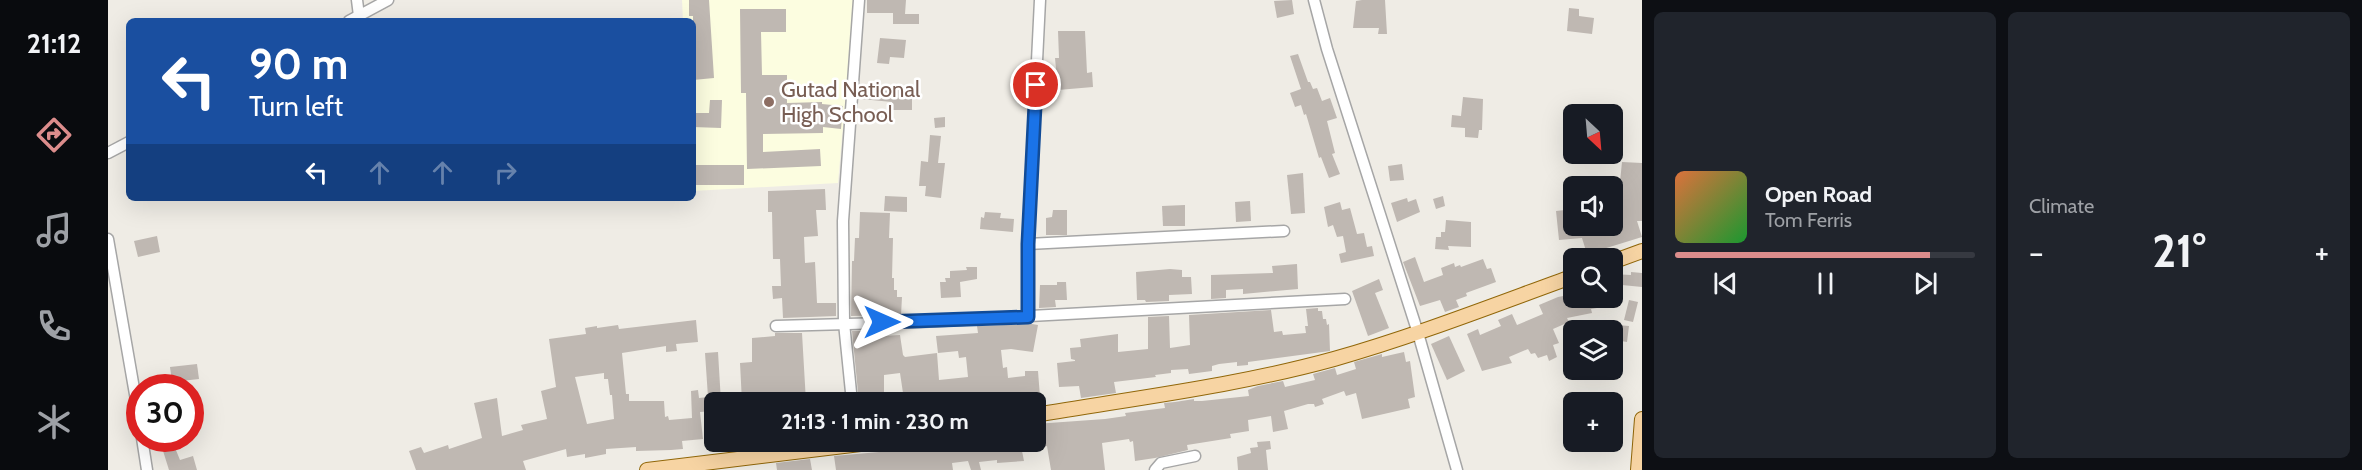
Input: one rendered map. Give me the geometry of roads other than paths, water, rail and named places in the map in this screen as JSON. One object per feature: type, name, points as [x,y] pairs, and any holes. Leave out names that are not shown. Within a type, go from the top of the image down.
[{"type":"main road","points":[[1623,258],[1642,251]]},
{"type":"main road","points":[[1046,414],[1263,376],[1334,359],[1419,333],[1563,280]]},
{"type":"main road","points":[[1638,470],[1642,419]]},
{"type":"main road","points":[[648,470],[792,452]]},
{"type":"street","points":[[354,18],[357,0]]},
{"type":"street","points":[[356,18],[388,0]]},
{"type":"street","points":[[851,392],[844,323],[843,221],[859,0]]},
{"type":"street","points":[[1028,317],[1028,244],[1040,0]]},
{"type":"street","points":[[1314,0],[1327,49],[1419,333],[1457,470]]},
{"type":"street","points":[[108,153],[126,144]]},
{"type":"street","points":[[1028,244],[1284,231]]},
{"type":"street","points":[[108,239],[131,374]]},
{"type":"street","points":[[776,326],[1028,317],[1345,299]]},
{"type":"street","points":[[144,452],[147,470]]},
{"type":"street","points":[[1155,470],[1161,462],[1195,456]]},
{"type":"place","name":"Gutad National High School","points":[[769,102]]}]
